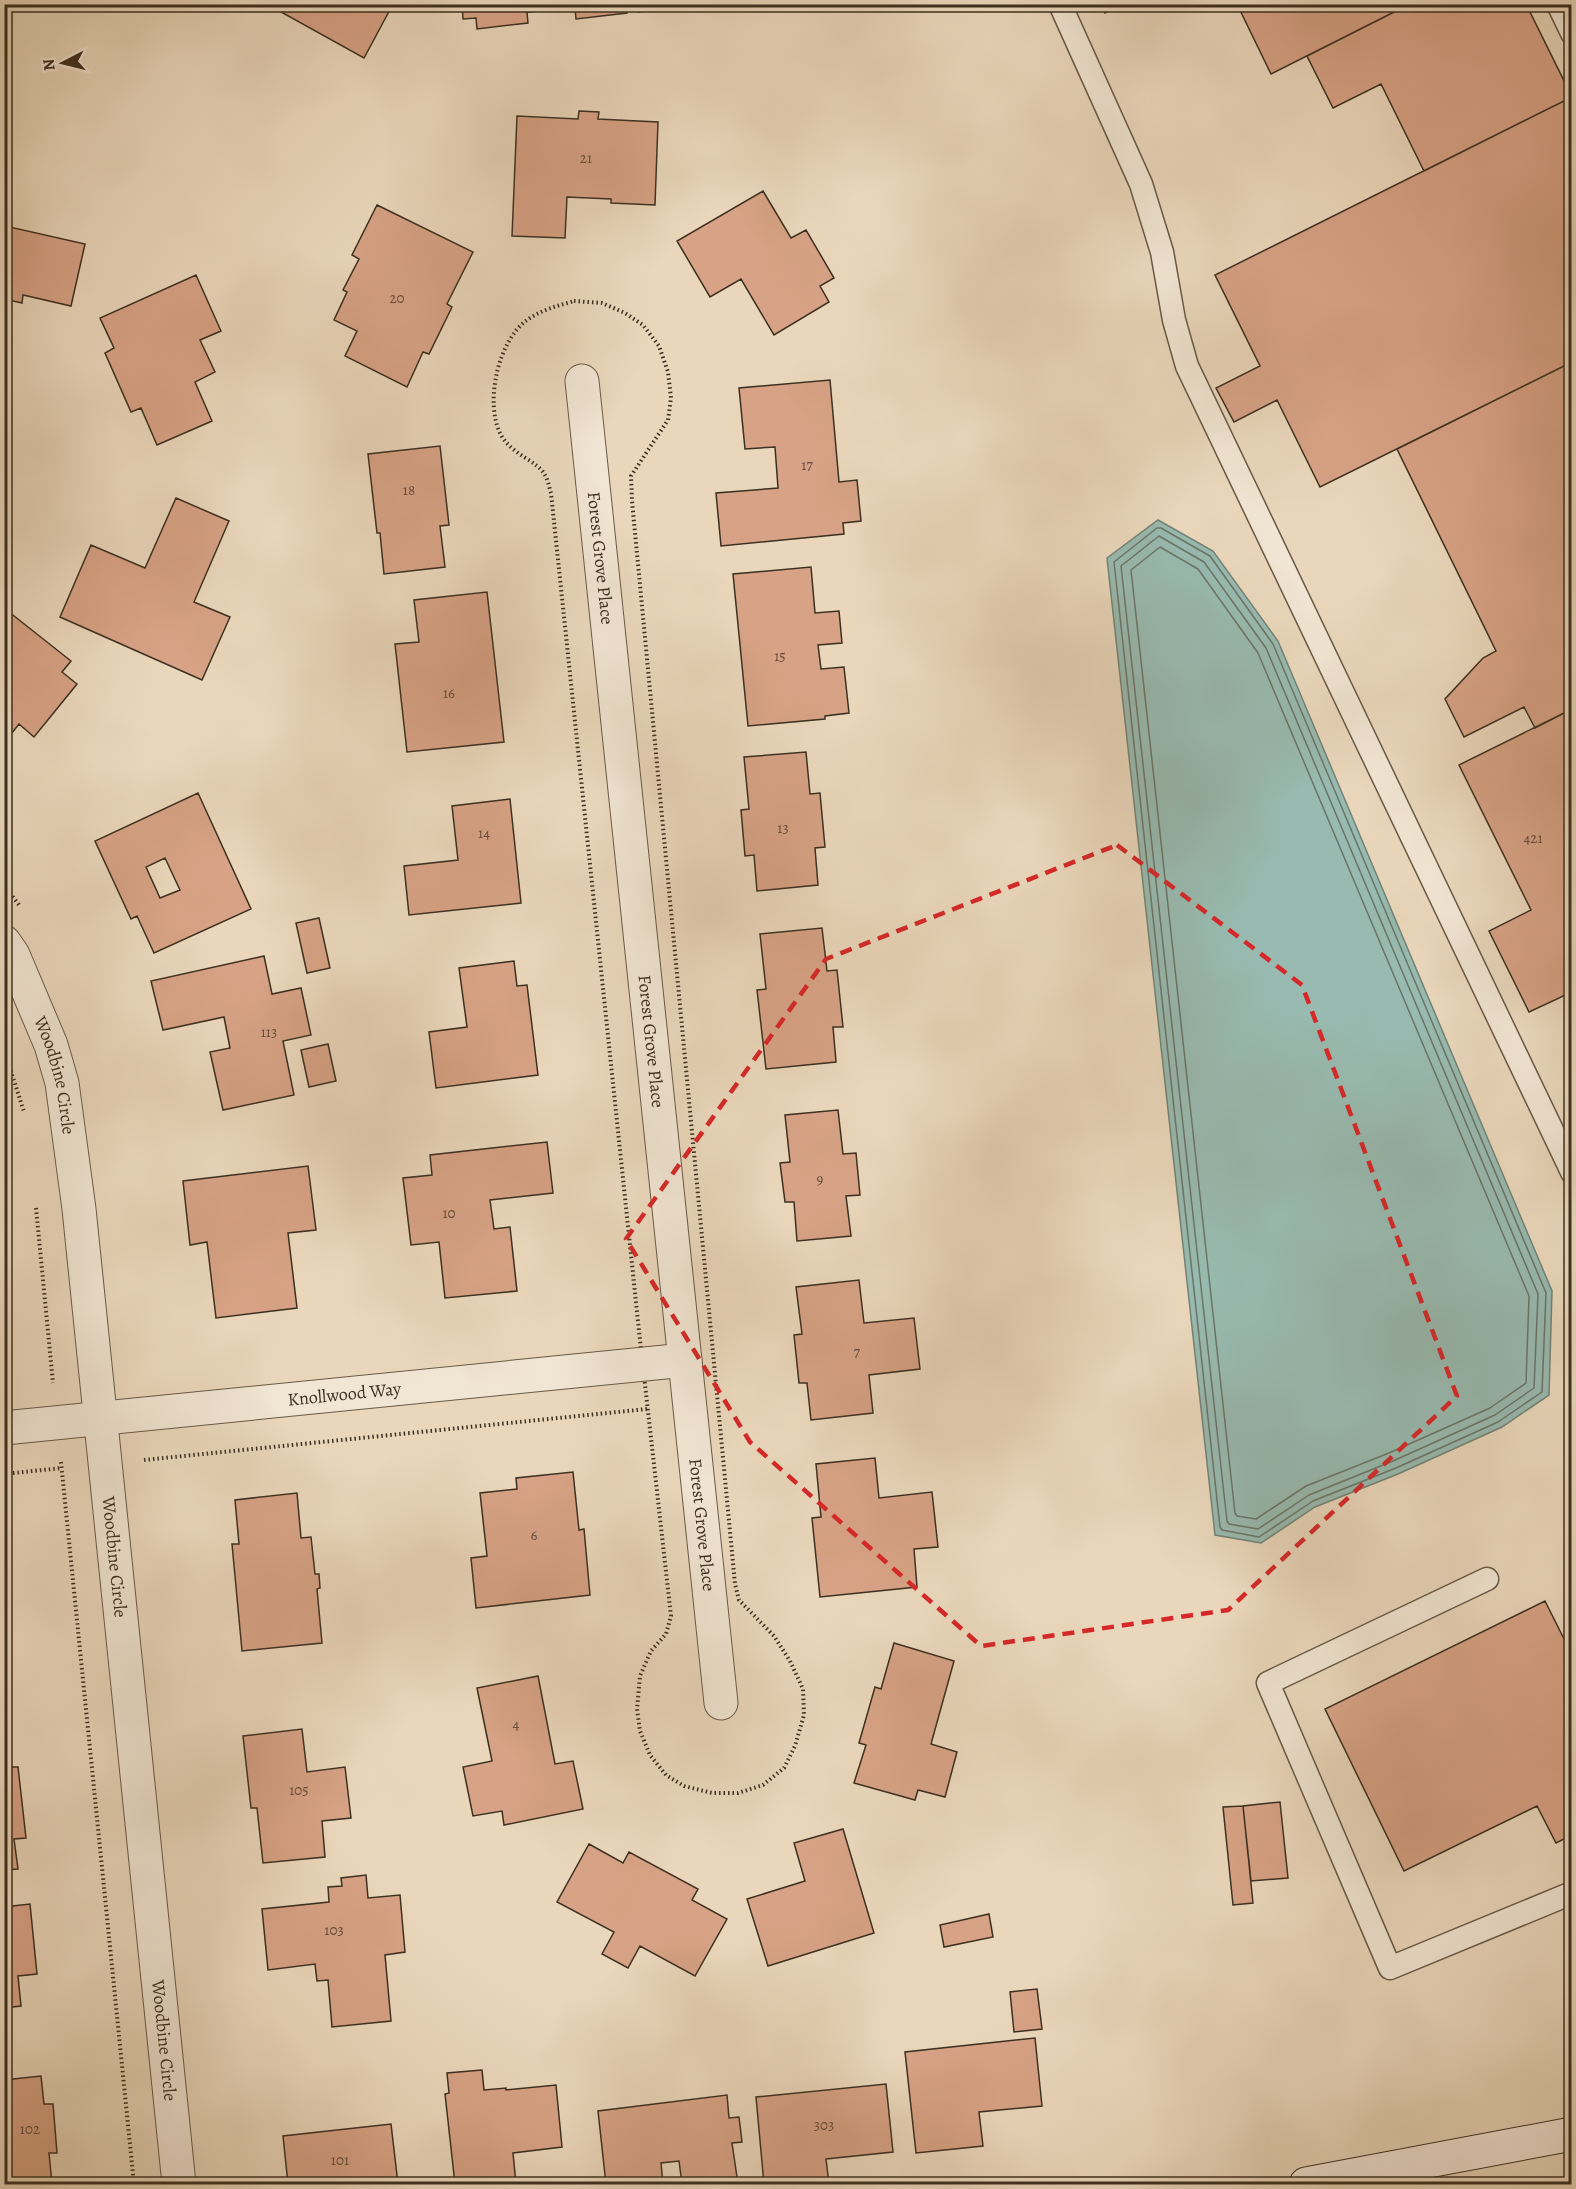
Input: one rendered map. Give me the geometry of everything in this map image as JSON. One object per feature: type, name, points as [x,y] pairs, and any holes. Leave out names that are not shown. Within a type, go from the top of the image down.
[{"type":"street","name":"Forest Grove Place","points":[[582,381],[721,1703]]},
{"type":"street","name":"Woodbine Circle","points":[[4,942],[13,955],[51,1045],[62,1083],[79,1209],[178,2184]]},
{"type":"street","name":"Knollwood Way","points":[[4,1428],[684,1360]]},
{"type":"street","points":[[1306,2184],[1572,2134]]},
{"type":"lane","points":[[1060,4],[1141,184],[1162,252],[1174,320],[1187,366],[1457,936],[1572,1172]]},
{"type":"lane","points":[[1557,4],[1572,33]]},
{"type":"lane","points":[[1487,1579],[1268,1683],[1390,1968],[1572,1893]]},
{"type":"path","points":[[4,1049],[25,1116]]},
{"type":"path","points":[[36,1207],[134,2184]]},
{"type":"path","points":[[140,1460],[647,1409]]},
{"type":"path","points":[[4,1474],[62,1468]]},
{"type":"path","points":[[1056,2184],[1068,2180],[1069,2184]]},
{"type":"highlighted area","points":[[1117,845],[1302,985],[1457,1396],[1228,1610],[981,1646],[750,1442],[626,1239],[826,959]]},
{"type":"water","points":[[1158,520],[1213,551],[1278,641],[1552,1291],[1549,1395],[1502,1427],[1398,1474],[1315,1507],[1261,1543],[1215,1535],[1107,558]]},
{"type":"building","points":[[285,4],[393,4],[364,58],[281,12]]},
{"type":"building","points":[[462,4],[626,4],[627,13],[576,19],[575,8],[527,12],[528,23],[477,29],[476,18],[463,19]]},
{"type":"building","points":[[638,4],[692,4],[692,6],[638,12]]},
{"type":"building","points":[[1101,4],[1122,4],[1105,13]]},
{"type":"building","points":[[1237,4],[1410,4],[1271,74]]},
{"type":"building","points":[[1410,4],[1526,4],[1572,97],[1424,171],[1381,84],[1333,108],[1307,56]]},
{"type":"building","points":[[1572,97],[1572,362],[1320,487],[1277,400],[1234,422],[1216,388],[1260,366],[1215,275]]},
{"type":"building","points":[[579,111],[599,112],[598,119],[658,122],[655,205],[611,203],[611,199],[567,197],[565,238],[512,236],[517,116],[578,119]]},
{"type":"building","points":[[763,191],[791,238],[806,230],[834,278],[820,286],[829,302],[774,335],[741,279],[710,297],[677,241]]},
{"type":"building","points":[[4,200],[10,201],[5,226],[85,244],[71,306],[23,295],[22,303],[4,299]]},
{"type":"building","points":[[377,205],[473,252],[447,304],[452,307],[429,354],[423,352],[407,387],[345,356],[357,331],[334,320],[347,292],[343,290],[359,259],[352,255]]},
{"type":"building","points":[[196,275],[221,331],[200,340],[215,372],[195,382],[212,421],[157,445],[141,408],[131,412],[105,353],[114,348],[100,318]]},
{"type":"building","points":[[1572,362],[1572,709],[1535,728],[1524,707],[1464,737],[1445,699],[1483,658],[1496,651],[1397,449]]},
{"type":"building","points":[[830,380],[839,482],[857,480],[861,521],[843,523],[844,534],[721,546],[716,493],[778,488],[775,447],[745,449],[739,388]]},
{"type":"building","points":[[440,446],[449,525],[440,526],[445,567],[384,574],[368,454]]},
{"type":"building","points":[[176,498],[229,521],[194,602],[230,617],[202,680],[60,617],[91,545],[145,568]]},
{"type":"building","points":[[811,567],[815,613],[839,611],[842,643],[818,645],[821,669],[844,667],[849,713],[825,716],[825,719],[748,726],[733,574]]},
{"type":"building","points":[[487,592],[504,742],[407,752],[395,644],[419,642],[414,600]]},
{"type":"building","points":[[4,608],[71,661],[62,672],[77,684],[34,737],[19,724],[4,743]]},
{"type":"building","points":[[1572,709],[1572,992],[1529,1012],[1489,931],[1531,910],[1459,765]]},
{"type":"building","points":[[806,752],[810,794],[820,793],[825,847],[815,848],[818,885],[757,891],[754,855],[745,856],[741,810],[749,809],[744,757]]},
{"type":"building","points":[[198,793],[251,909],[154,953],[137,916],[131,919],[95,841]],"holes":[[[165,858],[180,890],[160,898],[146,867]]]},
{"type":"building","points":[[510,799],[521,903],[409,915],[404,866],[458,860],[452,806]]},
{"type":"building","points":[[319,918],[330,968],[307,973],[296,923]]},
{"type":"building","points":[[822,928],[827,971],[837,970],[843,1027],[833,1027],[836,1062],[766,1069],[757,990],[766,989],[760,934]]},
{"type":"building","points":[[264,956],[272,994],[301,988],[311,1035],[283,1041],[294,1095],[223,1110],[210,1052],[230,1048],[224,1017],[163,1030],[151,981]]},
{"type":"building","points":[[514,961],[517,986],[527,985],[538,1075],[436,1088],[429,1032],[467,1027],[459,968]]},
{"type":"building","points":[[328,1044],[336,1081],[309,1087],[301,1050]]},
{"type":"building","points":[[838,1110],[843,1154],[856,1153],[860,1195],[846,1196],[851,1236],[797,1241],[794,1202],[785,1202],[780,1163],[790,1162],[785,1115]]},
{"type":"building","points":[[547,1142],[553,1193],[490,1200],[494,1229],[510,1227],[517,1291],[445,1298],[439,1242],[411,1245],[403,1178],[432,1175],[430,1155]]},
{"type":"building","points":[[308,1166],[316,1230],[288,1233],[297,1308],[216,1318],[207,1242],[190,1245],[183,1181]]},
{"type":"building","points":[[859,1280],[864,1323],[914,1318],[920,1369],[869,1375],[873,1413],[811,1420],[807,1383],[799,1383],[794,1335],[802,1334],[796,1287]]},
{"type":"building","points":[[875,1458],[879,1498],[932,1492],[938,1547],[914,1549],[917,1587],[820,1597],[812,1518],[821,1517],[816,1464]]},
{"type":"building","points":[[573,1472],[579,1530],[584,1529],[590,1595],[476,1608],[471,1558],[487,1556],[480,1493],[517,1489],[516,1478]]},
{"type":"building","points":[[297,1493],[301,1538],[311,1537],[315,1574],[319,1574],[320,1588],[317,1589],[322,1643],[242,1651],[232,1544],[239,1544],[235,1500]]},
{"type":"building","points":[[1545,1601],[1572,1655],[1572,1835],[1556,1843],[1537,1806],[1404,1871],[1325,1709]]},
{"type":"building","points":[[894,1643],[954,1661],[931,1744],[957,1752],[945,1797],[918,1790],[915,1800],[854,1783],[866,1745],[859,1743],[875,1687],[881,1689]]},
{"type":"building","points":[[538,1676],[555,1764],[573,1761],[583,1809],[504,1825],[502,1811],[473,1816],[463,1767],[492,1761],[477,1688]]},
{"type":"building","points":[[4,1724],[7,1724],[11,1767],[18,1767],[26,1838],[14,1839],[18,1869],[4,1870]]},
{"type":"building","points":[[302,1729],[307,1772],[345,1767],[351,1818],[322,1821],[325,1857],[263,1863],[257,1808],[251,1808],[243,1736]]},
{"type":"building","points":[[1280,1802],[1288,1878],[1251,1881],[1243,1806]]},
{"type":"building","points":[[1243,1806],[1253,1903],[1233,1905],[1223,1807]]},
{"type":"building","points":[[843,1829],[874,1933],[768,1966],[747,1899],[805,1881],[794,1843]]},
{"type":"building","points":[[589,1844],[623,1863],[629,1852],[698,1889],[692,1900],[727,1919],[695,1976],[640,1946],[628,1968],[602,1954],[614,1932],[557,1902]]},
{"type":"building","points":[[366,1875],[368,1898],[400,1895],[405,1952],[385,1955],[391,2021],[332,2027],[328,1980],[317,1981],[315,1964],[268,1970],[262,1909],[329,1902],[328,1887],[342,1886],[341,1878]]},
{"type":"building","points":[[30,1904],[37,1974],[18,1976],[21,2006],[4,2008],[4,1907]]},
{"type":"building","points":[[989,1914],[993,1937],[944,1947],[940,1925]]},
{"type":"building","points":[[1037,1989],[1042,2029],[1014,2032],[1010,1992]]},
{"type":"building","points":[[1035,2038],[1042,2106],[979,2112],[983,2146],[916,2153],[905,2052]]},
{"type":"building","points":[[482,2070],[484,2090],[556,2085],[562,2147],[513,2153],[516,2184],[455,2184],[445,2094],[449,2093],[447,2073]]},
{"type":"building","points":[[41,2076],[44,2104],[53,2104],[57,2153],[49,2153],[52,2184],[4,2184],[4,2080]]},
{"type":"building","points":[[886,2084],[893,2152],[826,2159],[829,2184],[764,2184],[756,2097]]},
{"type":"building","points":[[727,2095],[729,2118],[739,2117],[742,2142],[732,2143],[738,2184],[682,2184],[679,2161],[661,2163],[663,2184],[606,2184],[598,2111]]},
{"type":"building","points":[[391,2124],[398,2184],[288,2184],[283,2136]]}]
